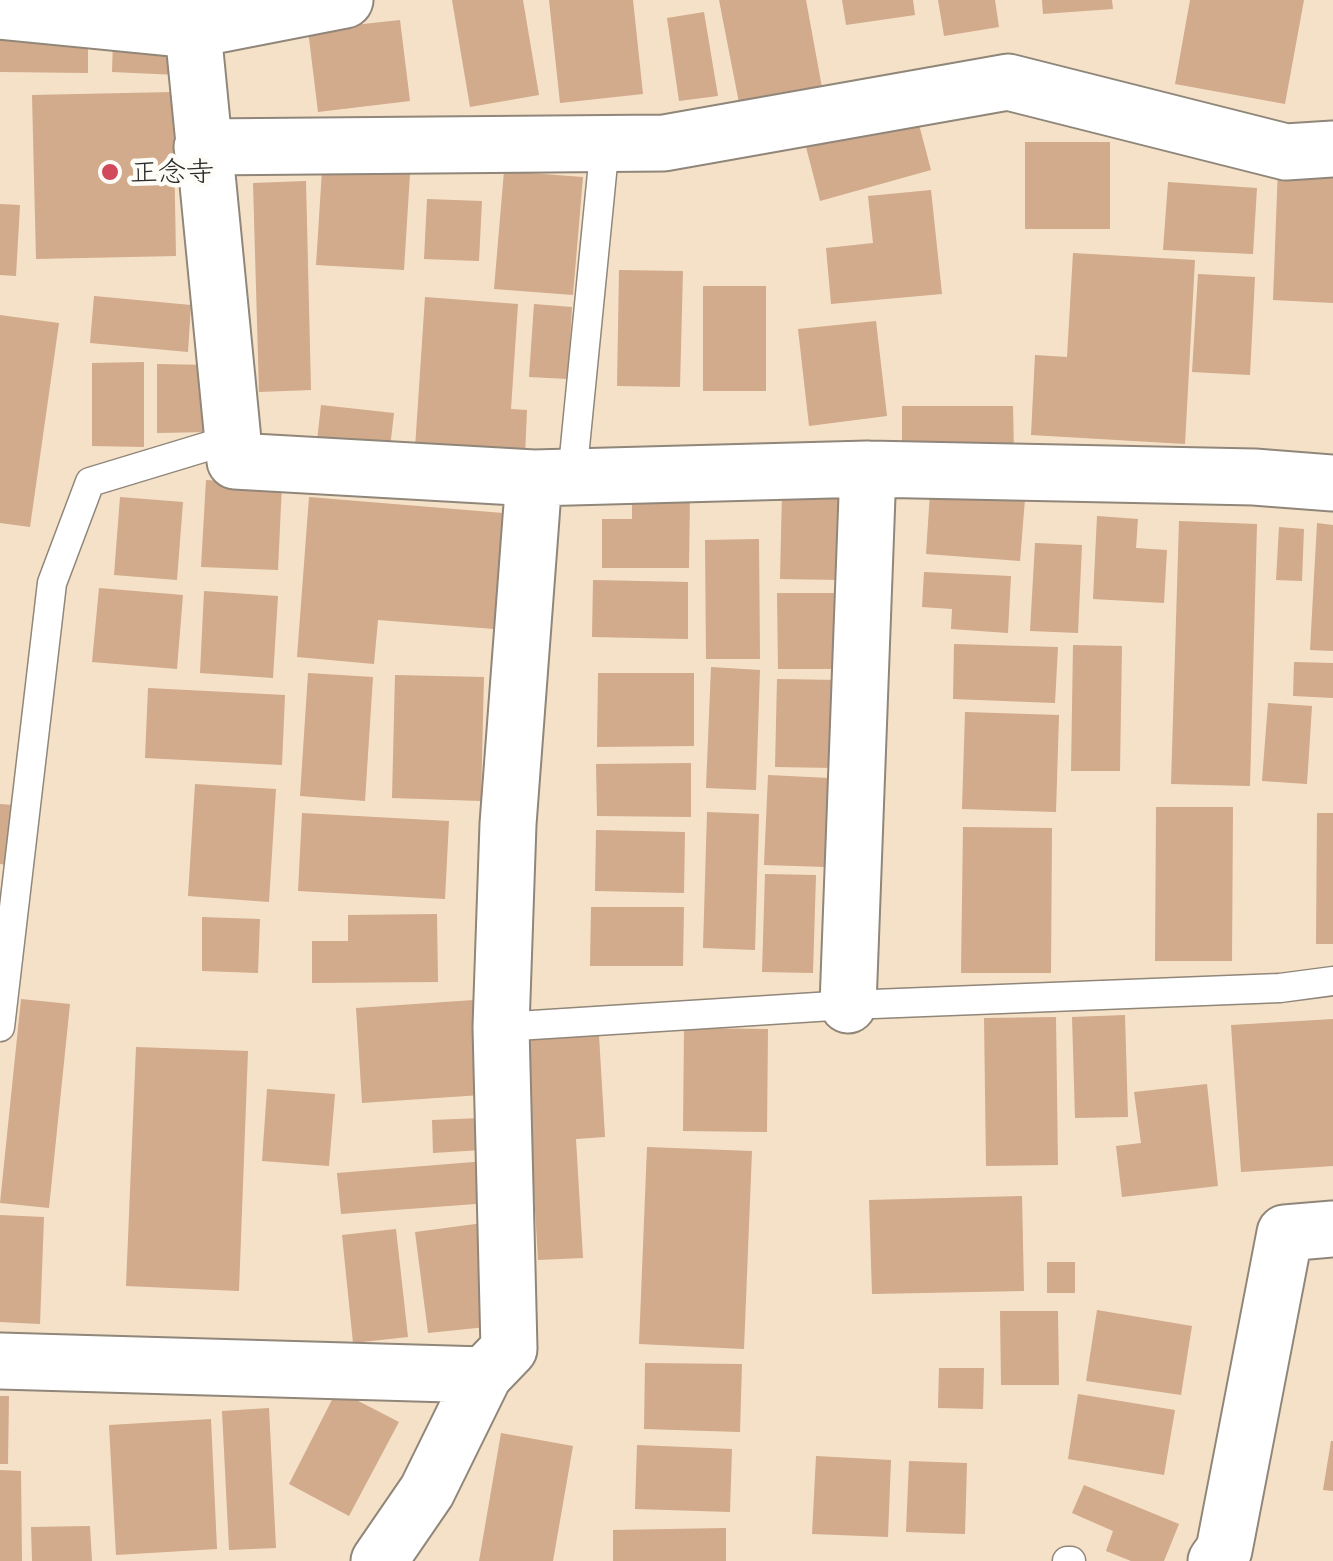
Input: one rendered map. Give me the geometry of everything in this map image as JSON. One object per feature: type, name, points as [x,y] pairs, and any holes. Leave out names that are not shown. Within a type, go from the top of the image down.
[{"type":"street","points":[[0,10],[190,15],[345,0]]},
{"type":"street","points":[[190,15],[234,461],[553,478],[868,469],[1254,477],[1333,484]]},
{"type":"street","points":[[202,146],[664,143],[1008,82],[1286,152],[1333,149]]},
{"type":"street","points":[[848,1005],[868,469]]},
{"type":"street","points":[[379,1561],[426,1491],[484,1375],[509,1349],[500,1027],[508,824],[553,478]]},
{"type":"street","points":[[1216,1561],[1224,1550],[1285,1233],[1333,1229]]},
{"type":"street","points":[[0,1361],[484,1375]]},
{"type":"lane","points":[[553,478],[605,144]]},
{"type":"lane","points":[[0,1027],[52,583],[90,482],[232,439]]},
{"type":"lane","points":[[500,1027],[848,1005],[1280,988],[1333,981]]},
{"type":"building","points":[[452,0],[523,0],[539,95],[470,107]]},
{"type":"building","points":[[549,0],[633,0],[643,94],[560,103]]},
{"type":"building","points":[[719,0],[806,0],[823,93],[740,108]]},
{"type":"building","points":[[842,0],[913,0],[915,15],[846,25]]},
{"type":"building","points":[[938,0],[995,0],[999,27],[944,36]]},
{"type":"building","points":[[1042,0],[1112,0],[1113,9],[1043,14]]},
{"type":"building","points":[[1190,0],[1304,0],[1285,104],[1175,84]]},
{"type":"building","points":[[704,12],[718,96],[679,101],[667,18]]},
{"type":"building","points":[[400,20],[410,101],[318,112],[308,30]]},
{"type":"building","points":[[0,26],[88,29],[88,73],[0,72]]},
{"type":"building","points":[[113,40],[180,43],[178,75],[112,72]]},
{"type":"building","points":[[173,92],[176,256],[36,259],[32,95]]},
{"type":"building","points":[[917,117],[931,170],[820,201],[806,147]]},
{"type":"building","points":[[1025,142],[1110,142],[1110,229],[1025,229]]},
{"type":"building","points":[[1278,167],[1333,169],[1333,303],[1273,300]]},
{"type":"building","points":[[322,170],[410,174],[404,270],[316,265]]},
{"type":"building","points":[[504,171],[583,177],[573,295],[494,289]]},
{"type":"building","points":[[306,181],[311,390],[259,392],[253,183]]},
{"type":"building","points":[[1168,182],[1257,188],[1253,254],[1163,250]]},
{"type":"building","points":[[931,190],[942,294],[831,304],[826,248],[873,243],[868,196]]},
{"type":"building","points":[[427,199],[482,201],[479,261],[424,259]]},
{"type":"building","points":[[0,204],[20,205],[16,276],[0,275]]},
{"type":"building","points":[[1073,253],[1195,260],[1185,444],[1031,435],[1035,355],[1067,357]]},
{"type":"building","points":[[619,270],[683,271],[680,387],[617,386]]},
{"type":"building","points":[[1198,274],[1255,277],[1250,375],[1192,372]]},
{"type":"building","points":[[703,286],[766,286],[766,391],[703,391]]},
{"type":"building","points":[[94,296],[191,305],[188,352],[90,343]]},
{"type":"building","points":[[425,297],[518,304],[511,409],[527,410],[525,456],[415,448]]},
{"type":"building","points":[[534,304],[572,307],[568,379],[529,377]]},
{"type":"building","points":[[0,315],[59,323],[30,527],[0,523]]},
{"type":"building","points":[[876,321],[887,416],[809,426],[798,329]]},
{"type":"building","points":[[144,362],[144,447],[92,446],[92,363]]},
{"type":"building","points":[[157,364],[209,365],[209,432],[157,433]]},
{"type":"building","points":[[321,405],[394,413],[390,448],[317,441]]},
{"type":"building","points":[[902,406],[1013,406],[1014,452],[902,452]]},
{"type":"building","points":[[206,480],[282,484],[278,570],[201,567]]},
{"type":"building","points":[[632,492],[690,492],[689,568],[602,568],[602,519],[632,519]]},
{"type":"building","points":[[782,492],[841,494],[840,580],[780,579]]},
{"type":"building","points":[[930,492],[1025,499],[1020,561],[926,554]]},
{"type":"building","points":[[120,497],[183,502],[177,580],[114,575]]},
{"type":"building","points":[[309,497],[503,513],[494,629],[378,620],[374,664],[297,657]]},
{"type":"building","points":[[1097,516],[1138,519],[1136,548],[1167,550],[1164,603],[1093,599]]},
{"type":"building","points":[[1179,521],[1257,524],[1250,786],[1171,784]]},
{"type":"building","points":[[1317,523],[1333,525],[1333,651],[1310,650]]},
{"type":"building","points":[[1279,527],[1304,529],[1302,581],[1276,580]]},
{"type":"building","points":[[759,539],[760,659],[706,659],[705,540]]},
{"type":"building","points":[[1035,543],[1082,545],[1078,633],[1030,631]]},
{"type":"building","points":[[924,572],[1011,576],[1008,633],[951,629],[952,609],[922,607]]},
{"type":"building","points":[[593,580],[688,582],[688,639],[592,637]]},
{"type":"building","points":[[99,588],[183,595],[177,669],[92,662]]},
{"type":"building","points":[[204,591],[278,596],[273,678],[200,673]]},
{"type":"building","points":[[777,593],[836,593],[836,669],[778,669]]},
{"type":"building","points":[[954,644],[1058,647],[1055,703],[953,699]]},
{"type":"building","points":[[1073,645],[1122,646],[1120,771],[1071,771]]},
{"type":"building","points":[[1294,662],[1333,663],[1333,698],[1293,696]]},
{"type":"building","points":[[711,667],[760,670],[756,790],[706,788]]},
{"type":"building","points":[[308,673],[373,677],[365,801],[300,796]]},
{"type":"building","points":[[598,673],[694,673],[694,746],[597,747]]},
{"type":"building","points":[[395,675],[484,677],[481,801],[392,798]]},
{"type":"building","points":[[777,679],[838,680],[836,768],[775,767]]},
{"type":"building","points":[[148,688],[285,695],[282,765],[145,758]]},
{"type":"building","points":[[1268,703],[1312,706],[1307,784],[1262,781]]},
{"type":"building","points":[[965,712],[1059,715],[1056,812],[962,809]]},
{"type":"building","points":[[691,763],[691,817],[597,816],[596,764]]},
{"type":"building","points":[[768,775],[829,778],[826,867],[764,865]]},
{"type":"building","points":[[195,784],[276,789],[269,902],[188,896]]},
{"type":"building","points":[[0,804],[13,805],[7,865],[0,864]]},
{"type":"building","points":[[1156,807],[1233,807],[1232,961],[1155,961]]},
{"type":"building","points":[[707,812],[759,814],[755,950],[703,948]]},
{"type":"building","points":[[302,813],[449,821],[445,899],[298,891]]},
{"type":"building","points":[[1317,813],[1333,813],[1333,944],[1316,944]]},
{"type":"building","points":[[963,827],[1052,828],[1051,973],[961,973]]},
{"type":"building","points":[[596,830],[685,832],[684,893],[595,891]]},
{"type":"building","points":[[765,874],[816,875],[813,973],[762,972]]},
{"type":"building","points":[[591,907],[684,907],[683,966],[590,966]]},
{"type":"building","points":[[437,914],[438,982],[312,983],[312,941],[348,941],[348,915]]},
{"type":"building","points":[[202,917],[260,919],[258,973],[202,971]]},
{"type":"building","points":[[21,999],[70,1004],[49,1208],[0,1203]]},
{"type":"building","points":[[474,1000],[481,1095],[362,1103],[356,1008]]},
{"type":"building","points":[[1125,1015],[1128,1117],[1075,1118],[1072,1017]]},
{"type":"building","points":[[1056,1017],[1058,1165],[986,1166],[984,1018]]},
{"type":"building","points":[[1333,1019],[1333,1166],[1241,1172],[1231,1025]]},
{"type":"building","points":[[684,1028],[768,1029],[767,1132],[683,1131]]},
{"type":"building","points":[[599,1035],[605,1137],[576,1139],[583,1258],[538,1260],[525,1040]]},
{"type":"building","points":[[136,1047],[248,1051],[239,1291],[126,1286]]},
{"type":"building","points":[[1207,1084],[1218,1186],[1122,1197],[1116,1146],[1141,1143],[1134,1092]]},
{"type":"building","points":[[267,1089],[335,1094],[329,1166],[262,1161]]},
{"type":"building","points":[[481,1118],[482,1150],[433,1153],[432,1120]]},
{"type":"building","points":[[647,1147],[752,1151],[744,1349],[639,1344]]},
{"type":"building","points":[[486,1161],[489,1203],[341,1214],[337,1173]]},
{"type":"building","points":[[1022,1196],[1024,1291],[872,1294],[869,1200]]},
{"type":"building","points":[[0,1215],[44,1217],[40,1324],[0,1322]]},
{"type":"building","points":[[483,1223],[496,1326],[428,1333],[415,1232]]},
{"type":"building","points":[[396,1229],[408,1337],[353,1343],[342,1235]]},
{"type":"building","points":[[1047,1262],[1075,1262],[1075,1293],[1047,1293]]},
{"type":"building","points":[[1097,1310],[1192,1326],[1181,1395],[1086,1381]]},
{"type":"building","points":[[1000,1311],[1058,1311],[1059,1385],[1001,1385]]},
{"type":"building","points":[[645,1363],[742,1364],[740,1432],[644,1429]]},
{"type":"building","points":[[939,1368],[984,1368],[983,1409],[938,1408]]},
{"type":"building","points":[[337,1390],[399,1422],[349,1516],[289,1484]]},
{"type":"building","points":[[1078,1394],[1175,1410],[1164,1475],[1068,1459]]},
{"type":"building","points":[[0,1396],[9,1396],[8,1464],[0,1464]]},
{"type":"building","points":[[269,1408],[276,1548],[229,1550],[222,1411]]},
{"type":"building","points":[[211,1419],[217,1549],[116,1555],[109,1425]]},
{"type":"building","points":[[501,1433],[573,1446],[553,1561],[479,1561]]},
{"type":"building","points":[[1333,1441],[1333,1491],[1323,1490]]},
{"type":"building","points":[[637,1445],[732,1449],[730,1512],[635,1509]]},
{"type":"building","points":[[816,1456],[891,1460],[888,1537],[812,1534]]},
{"type":"building","points":[[909,1461],[967,1463],[965,1534],[906,1532]]},
{"type":"building","points":[[0,1470],[21,1471],[22,1561],[0,1561]]},
{"type":"building","points":[[1084,1485],[1179,1524],[1164,1561],[1131,1561],[1106,1551],[1113,1531],[1072,1513]]},
{"type":"building","points":[[90,1526],[92,1561],[32,1561],[31,1527]]},
{"type":"building","points":[[726,1528],[726,1561],[613,1561],[613,1530]]},
{"type":"place","name":"正念寺","points":[[110,172]]}]
